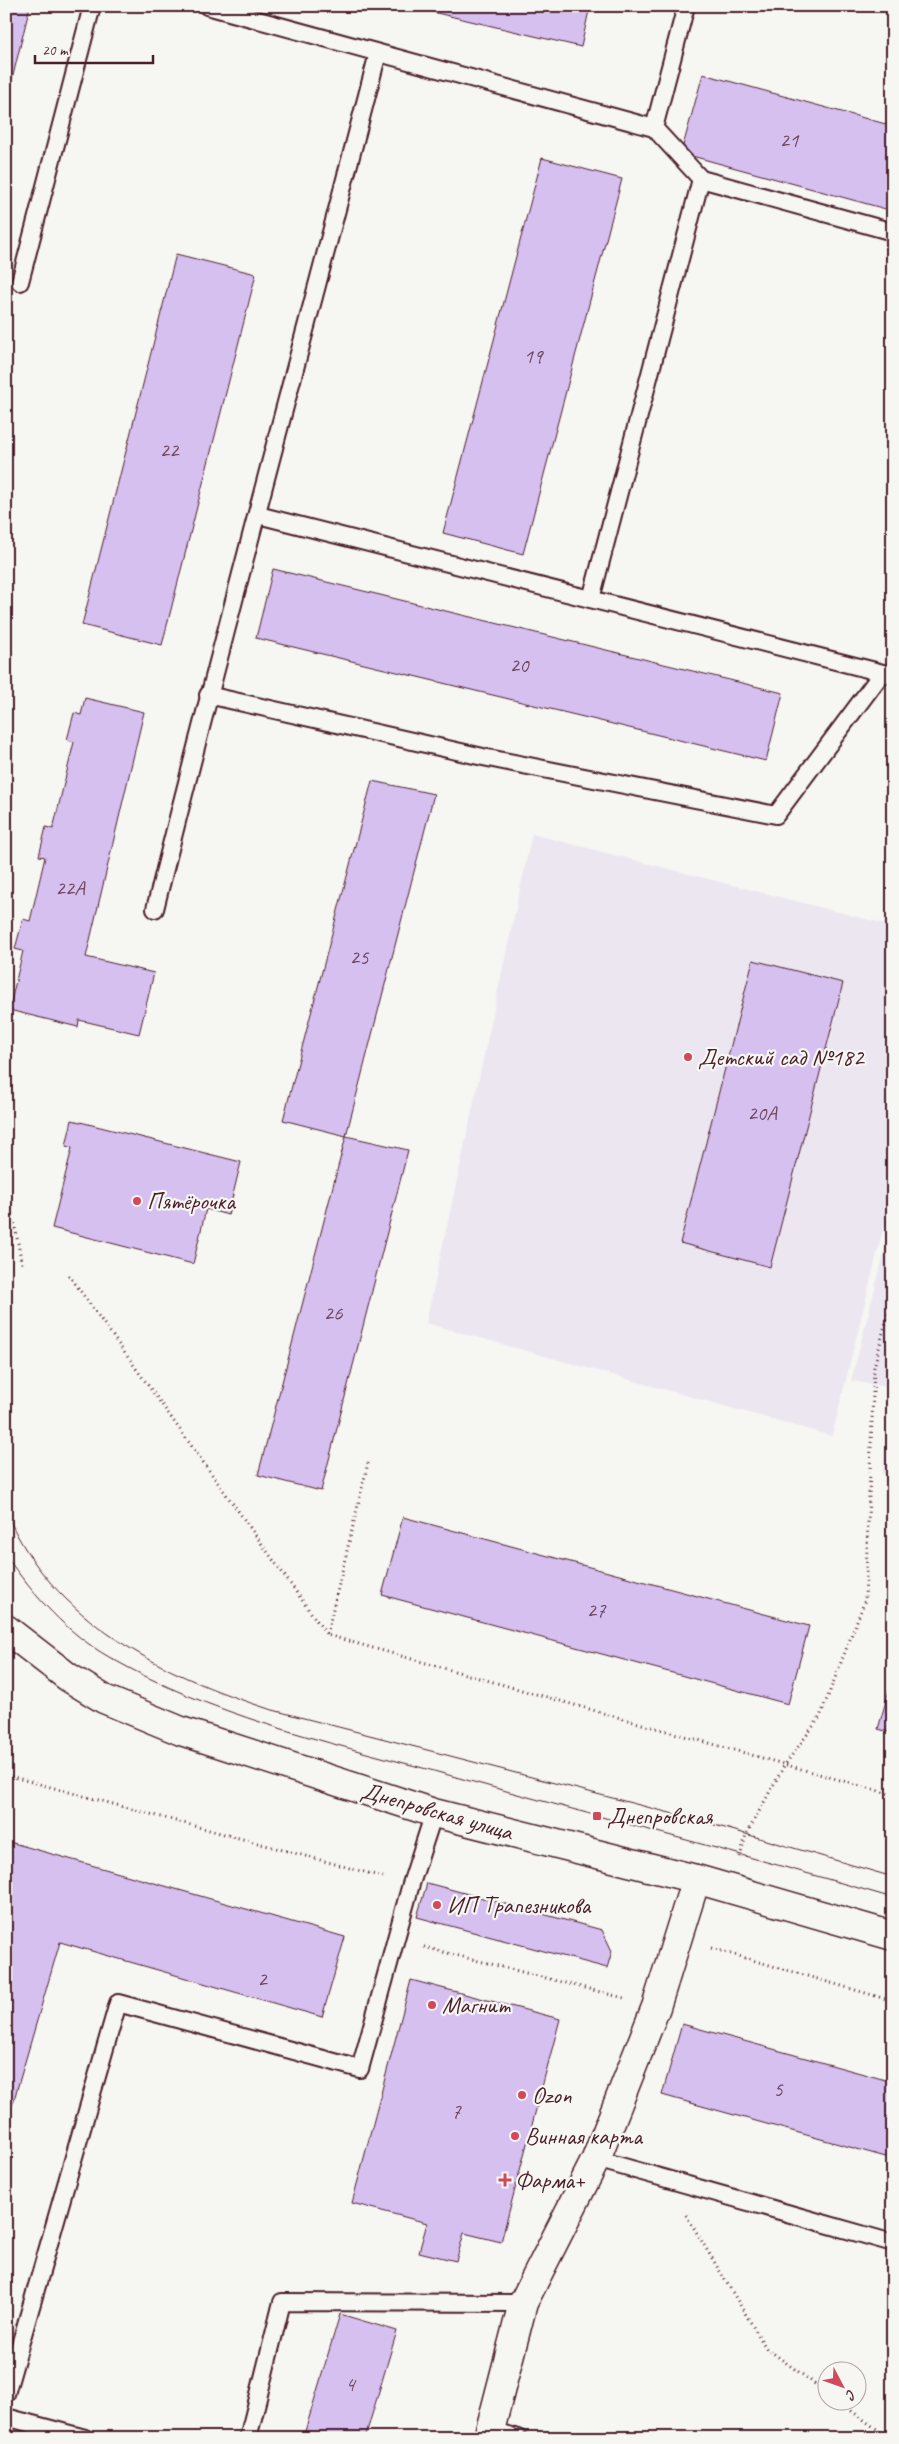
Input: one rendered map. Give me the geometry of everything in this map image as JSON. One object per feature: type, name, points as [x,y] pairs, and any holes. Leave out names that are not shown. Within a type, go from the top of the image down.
[{"type":"street","name":"Днепровская улица","points":[[6,1629],[68,1677],[104,1699],[143,1717],[181,1731],[434,1813],[723,1886],[893,1936]]},
{"type":"street","points":[[489,2434],[524,2303],[596,2159],[656,2007],[679,1939],[696,1879]]},
{"type":"lane","points":[[20,282],[92,6]]},
{"type":"lane","points":[[207,6],[654,128],[701,179],[893,232]]},
{"type":"lane","points":[[654,128],[686,6]]},
{"type":"lane","points":[[155,909],[208,695],[258,515],[378,53]]},
{"type":"lane","points":[[591,599],[701,179]]},
{"type":"lane","points":[[208,695],[483,757],[776,815],[888,674],[258,515]]},
{"type":"lane","points":[[6,2394],[118,2004],[360,2069],[411,1884],[434,1813]]},
{"type":"lane","points":[[596,2159],[893,2243]]},
{"type":"lane","points":[[248,2438],[282,2302],[524,2303]]},
{"type":"lane","points":[[6,2417],[85,2438]]},
{"type":"lane","points":[[489,2434],[518,2438]]},
{"type":"path","points":[[6,1179],[22,1264]]},
{"type":"path","points":[[69,1275],[327,1635],[784,1766],[893,1795]]},
{"type":"path","points":[[723,1886],[742,1854],[746,1835],[784,1766],[820,1717],[865,1600],[874,1367],[893,1296]]},
{"type":"path","points":[[327,1635],[369,1460]]},
{"type":"path","points":[[6,1774],[411,1884]]},
{"type":"path","points":[[396,1939],[656,2007]]},
{"type":"path","points":[[679,1939],[893,2001]]},
{"type":"path","points":[[678,2210],[686,2215],[766,2348],[816,2385]]},
{"type":"path","points":[[853,2412],[889,2438]]},
{"type":"shaded area","name":"Детский сад №182","points":[[532,834],[893,926],[893,1189],[832,1436],[426,1323]]},
{"type":"shaded area","points":[[893,1219],[893,1388],[851,1381]]},
{"type":"shaded area","points":[[893,1400],[893,1477],[882,1474]]},
{"type":"building","points":[[6,6],[30,6],[6,104]]},
{"type":"building","points":[[407,6],[590,6],[581,47]]},
{"type":"building","points":[[703,74],[893,126],[893,211],[681,153]]},
{"type":"building","points":[[542,158],[622,179],[523,554],[443,533]]},
{"type":"building","points":[[176,254],[256,274],[162,645],[82,625]]},
{"type":"building","points":[[273,569],[783,693],[766,761],[256,638]]},
{"type":"building","points":[[85,698],[144,712],[86,957],[154,973],[139,1034],[79,1020],[78,1027],[9,1010],[23,951],[15,949],[23,919],[30,921],[45,857],[39,856],[46,827],[53,829],[74,742],[67,740],[74,713],[81,715]]},
{"type":"building","points":[[372,781],[434,794],[346,1136],[283,1120]]},
{"type":"building","points":[[753,960],[843,983],[770,1267],[680,1243]]},
{"type":"building","points":[[72,1120],[241,1162],[228,1215],[206,1209],[193,1264],[52,1228],[72,1148],[66,1146]]},
{"type":"building","points":[[346,1136],[408,1150],[321,1491],[258,1475]]},
{"type":"building","points":[[403,1517],[809,1626],[788,1704],[382,1595]]},
{"type":"building","points":[[893,1676],[893,1733],[878,1729]]},
{"type":"building","points":[[6,1841],[345,1937],[322,2017],[60,1942],[6,2127]]},
{"type":"building","points":[[427,1883],[602,1930],[612,1951],[607,1968],[417,1917]]},
{"type":"building","points":[[411,1980],[560,2019],[501,2242],[464,2233],[456,2261],[419,2252],[427,2223],[352,2203]]},
{"type":"building","points":[[682,2024],[893,2082],[893,2159],[662,2095]]},
{"type":"building","points":[[340,2314],[397,2331],[365,2438],[303,2438]]},
{"type":"tram line","points":[[6,1512],[26,1550],[52,1584],[81,1613],[115,1639],[151,1660],[190,1679],[269,1709],[701,1821],[893,1877]]},
{"type":"tram line","points":[[6,1556],[40,1599],[79,1637],[109,1657],[147,1677],[227,1711],[309,1737],[721,1849],[893,1898]]},
{"type":"place","name":"Детский сад №182","points":[[688,1057]]},
{"type":"place","name":"Пятёрочка","points":[[137,1201]]},
{"type":"place","name":"Днепровская","points":[[597,1816]]},
{"type":"place","name":"ИП Трапезникова","points":[[437,1905]]},
{"type":"place","name":"Магнит","points":[[432,2005]]},
{"type":"place","name":"Ozon","points":[[522,2095]]},
{"type":"place","name":"Винная карта","points":[[515,2136]]},
{"type":"place","name":"Фарма+","points":[[505,2180]]}]
